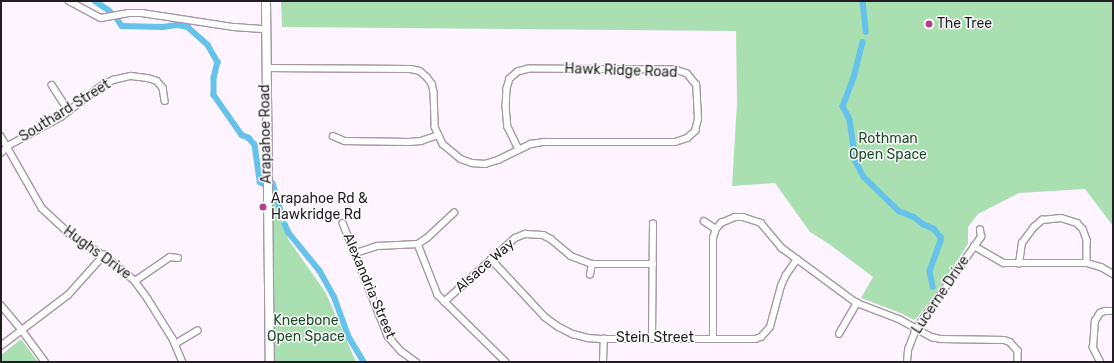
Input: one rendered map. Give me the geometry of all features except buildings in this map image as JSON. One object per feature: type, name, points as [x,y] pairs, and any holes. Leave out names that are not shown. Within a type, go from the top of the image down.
[{"type":"main road","name":"Arapahoe Road","points":[[266,1],[270,362]]},
{"type":"street","points":[[69,1],[101,18],[129,13],[142,13],[234,27],[266,29]]},
{"type":"street","name":"Hawk Ridge Road","points":[[266,68],[411,69],[420,71],[432,84],[434,92],[434,120],[438,135],[443,144],[461,159],[472,163],[485,164],[498,160],[519,150],[531,144],[544,142],[676,142],[687,138],[695,131],[698,119],[696,85],[687,74],[676,70],[529,69],[518,72],[510,79],[507,89],[506,106],[508,127],[519,150]]},
{"type":"street","name":"Southard Street","points":[[1,153],[8,146],[69,111],[100,87],[127,76],[140,76],[157,82],[163,88],[165,101]]},
{"type":"street","points":[[52,85],[69,111]]},
{"type":"street","points":[[333,136],[345,141],[409,142],[438,135]]},
{"type":"street","name":"Hughs Drive","points":[[1,136],[8,146],[34,197],[42,208],[70,234],[104,255],[135,281],[148,299],[184,362]]},
{"type":"street","points":[[356,253],[378,246],[418,244],[427,238],[454,213]]},
{"type":"street","points":[[713,339],[713,238],[716,229],[721,223],[731,219],[743,217],[752,219],[768,229],[782,248],[857,303],[899,319],[927,335],[941,339],[1004,340],[1010,342],[1018,351],[1018,362]]},
{"type":"street","points":[[1019,264],[1022,244],[1034,227],[1046,219],[1061,218],[1077,223],[1083,229],[1087,240],[1087,263]]},
{"type":"street","points":[[704,221],[716,229]]},
{"type":"street","name":"Alexandria Street","points":[[343,223],[388,336],[401,351],[416,362]]},
{"type":"street","points":[[652,338],[653,224]]},
{"type":"street","name":"Lucerne Drive","points":[[907,362],[908,350],[916,329],[981,236],[980,230]]},
{"type":"street","name":"Alsace Way","points":[[444,302],[515,238],[522,235],[534,233],[551,239],[571,256],[592,264],[653,264]]},
{"type":"street","points":[[418,244],[435,291],[444,302],[506,362]]},
{"type":"street","points":[[974,246],[1004,263],[1087,263],[1101,267],[1113,274]]},
{"type":"street","points":[[1,346],[68,295],[104,255]]},
{"type":"street","points":[[135,281],[170,257],[178,258]]},
{"type":"street","name":"Stein Street","points":[[491,259],[545,317],[556,326],[573,334],[588,338],[755,339],[767,333],[781,286],[786,275],[797,259]]},
{"type":"street","points":[[590,275],[592,264]]},
{"type":"street","points":[[840,334],[857,303]]},
{"type":"street","points":[[1,305],[22,330],[45,362]]},
{"type":"street","points":[[1100,362],[1094,348],[1095,321],[1100,313],[1105,311],[1113,311]]},
{"type":"street","points":[[175,344],[197,331]]},
{"type":"street","points":[[603,362],[604,338]]},
{"type":"green space","name":"Rothman Open Space","points":[[281,1],[1113,1],[1113,226],[1085,189],[1019,193],[978,214],[968,227],[968,244],[934,296],[916,319],[912,319],[861,298],[873,277],[829,244],[810,232],[775,183],[732,186],[737,103],[736,31],[282,27]]},
{"type":"green space","name":"Kneebone Open Space","points":[[273,194],[288,239],[326,293],[356,362],[274,362]]},
{"type":"green space","points":[[21,339],[38,362],[1,362],[1,355]]},
{"type":"waterway","points":[[95,1],[110,11]]},
{"type":"waterway","points":[[863,1],[866,32]]},
{"type":"waterway","points":[[118,20],[122,26],[163,27],[178,25],[188,27],[208,45],[218,62],[214,78],[214,95],[242,135],[249,138],[255,145],[260,182],[264,184]]},
{"type":"waterway","points":[[863,42],[854,78],[843,106],[850,120],[856,162],[864,177],[899,211],[914,217],[923,224],[934,229],[941,237],[941,241],[930,271],[933,287]]},
{"type":"waterway","points":[[273,183],[282,215]]},
{"type":"waterway","points":[[285,224],[289,233],[320,271],[334,296],[349,337],[364,362]]},
{"type":"place","name":"The Tree","points":[[929,24]]},
{"type":"place","name":"Arapahoe Rd & Hawkridge Rd","points":[[263,207]]}]
